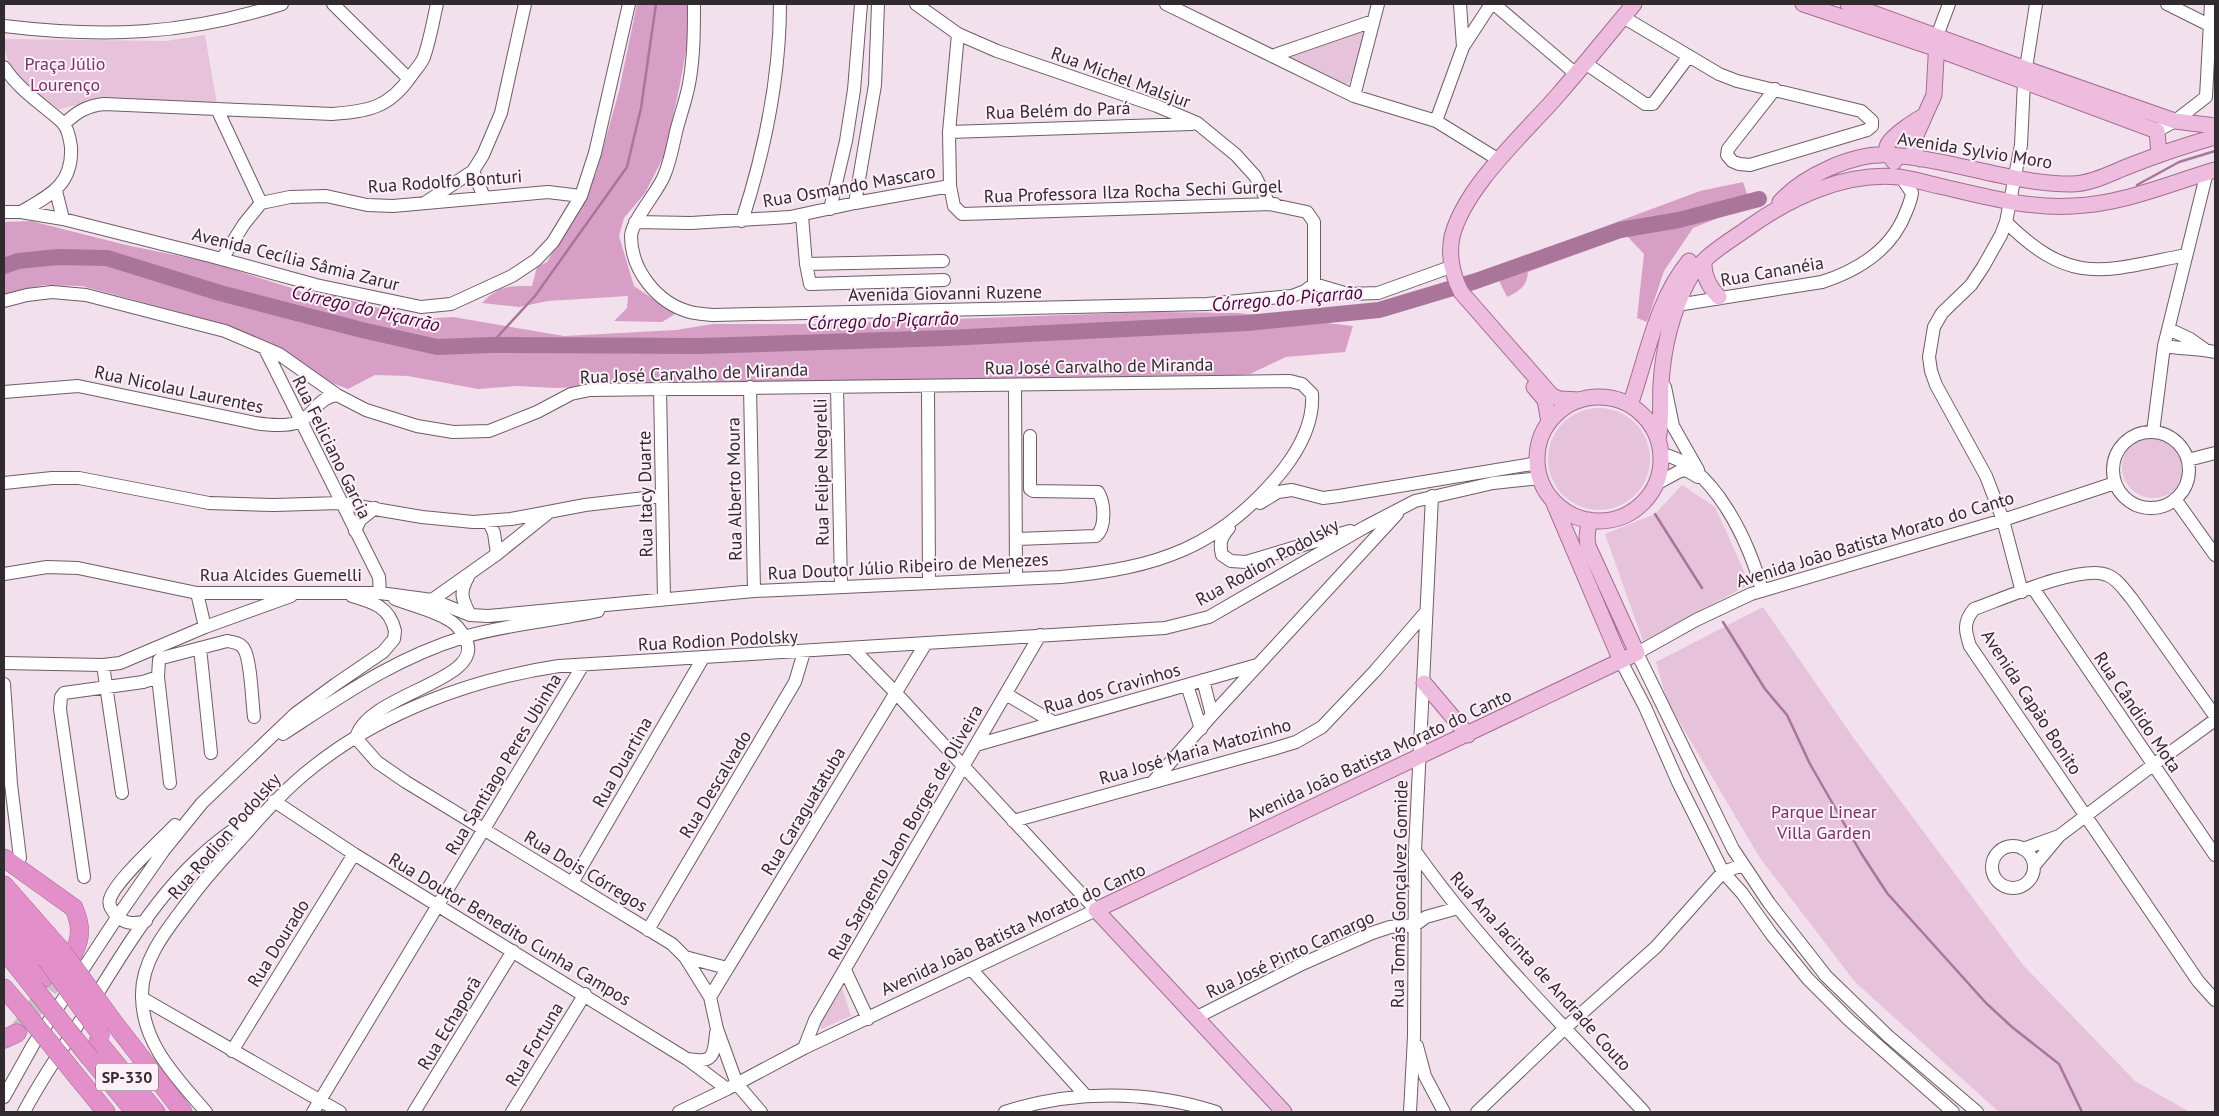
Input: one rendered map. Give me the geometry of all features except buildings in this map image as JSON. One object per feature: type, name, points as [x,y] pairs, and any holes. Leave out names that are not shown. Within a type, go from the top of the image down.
[{"type":"highway","points":[[12,858],[74,908],[78,918],[80,936],[68,953]]},
{"type":"highway","points":[[4,885],[68,953],[112,1020],[183,1112]]},
{"type":"highway","points":[[4,906],[46,959],[100,1038]]},
{"type":"highway","name":"SP-330","points":[[4,930],[90,1058],[145,1108]]},
{"type":"highway","name":"SP-330","points":[[4,950],[100,1038],[145,1108]]},
{"type":"highway","points":[[4,988],[106,1112]]},
{"type":"main road","points":[[1549,422],[1545,400],[1459,293],[1449,275],[1445,243],[1462,198],[1578,69],[1624,10],[1634,4]]},
{"type":"main road","points":[[1803,4],[1937,43]]},
{"type":"main road","points":[[1848,4],[1937,43],[2025,75],[2157,131],[2159,155]]},
{"type":"main road","points":[[1920,159],[1914,150],[1913,142],[1934,95],[1937,43]]},
{"type":"main road","points":[[2025,75],[2176,121],[2215,126]]},
{"type":"main road","points":[[1901,177],[1887,145],[1892,138],[1926,115]]},
{"type":"main road","name":"Avenida Sylvio Moro","points":[[1768,214],[1786,195],[1816,175],[1847,162],[1867,157],[1890,155],[1920,159],[2013,179],[2073,184],[2095,180],[2159,155],[2215,137]]},
{"type":"main road","points":[[1630,405],[1651,339],[1671,303],[1690,276],[1704,261],[1768,214],[1812,192],[1835,184],[1867,178],[1901,177],[2009,202],[2060,206],[2103,203],[2140,195],[2211,171]]},
{"type":"main road","points":[[1552,500],[1569,513],[1589,520],[1610,520],[1629,514],[1645,501],[1656,484],[1661,464],[1662,374],[1669,333],[1671,303],[1677,278],[1696,255],[1707,248],[1726,244]]},
{"type":"main road","points":[[1704,261],[1706,279],[1712,291],[1719,298]]},
{"type":"main road","points":[[1459,293],[1552,396],[1560,399],[1580,400],[1597,397],[1614,398],[1630,405],[1649,422],[1660,447]]},
{"type":"main road","points":[[1580,400],[1563,408],[1549,422],[1537,451],[1540,478],[1552,500],[1566,537],[1621,661]]},
{"type":"main road","points":[[1589,520],[1588,546],[1638,653]]},
{"type":"main road","name":"Avenida João Batista Morato do Canto","points":[[1096,910],[1638,653]]},
{"type":"main road","points":[[1424,683],[1468,735]]},
{"type":"main road","points":[[1096,910],[1284,1112]]},
{"type":"street","points":[[4,26],[74,34],[155,31],[219,21],[282,4]]},
{"type":"street","points":[[333,4],[409,79]]},
{"type":"street","points":[[64,124],[81,109],[98,104],[332,114],[362,112],[386,102],[399,92],[424,58],[437,4]]},
{"type":"street","points":[[425,203],[473,171],[483,155],[501,113],[525,4]]},
{"type":"street","name":"Avenida Cecília Sâmia Zarur","points":[[4,212],[21,212],[63,219],[316,285],[390,301],[421,307],[451,304],[512,276],[536,260],[552,242],[581,196],[595,153],[629,4]]},
{"type":"street","points":[[635,222],[656,194],[672,148],[689,84],[694,40],[694,4]]},
{"type":"street","points":[[742,221],[752,190],[771,111],[780,30],[780,4]]},
{"type":"street","points":[[830,209],[846,142],[854,90],[861,4]]},
{"type":"street","points":[[855,203],[874,85],[878,4]]},
{"type":"street","name":"Rua Michel Malsjur","points":[[916,4],[958,34],[1033,65],[1157,106],[1197,123],[1236,155],[1254,176],[1269,204]]},
{"type":"street","points":[[1171,4],[1354,96],[1436,121],[1497,158]]},
{"type":"street","points":[[1354,96],[1378,4]]},
{"type":"street","points":[[1460,4],[1463,47]]},
{"type":"street","points":[[1436,121],[1463,47],[1492,4],[1578,69],[1650,105],[1653,104],[1689,56]]},
{"type":"street","points":[[1937,43],[1948,4]]},
{"type":"street","name":"Rua Cândido Mota","points":[[2036,4],[2025,75],[2021,145],[2006,222],[2002,235],[1984,267],[1971,285],[1942,313],[1934,327],[1929,357],[1931,371],[1936,385],[1986,476],[2027,590],[2215,855]]},
{"type":"street","points":[[2167,4],[2212,27]]},
{"type":"street","points":[[2157,131],[2211,99],[2212,27],[2210,4]]},
{"type":"street","points":[[1624,10],[1689,56],[1719,74],[1737,81],[1775,89],[1861,111],[1872,121],[1872,126],[1867,130],[1750,165],[1732,161],[1727,155],[1728,149],[1775,89]]},
{"type":"street","points":[[1272,56],[1373,21]]},
{"type":"street","points":[[950,186],[949,132],[958,34]]},
{"type":"street","points":[[4,67],[18,86],[64,124],[69,135],[72,156],[70,169],[56,191],[21,212]]},
{"type":"street","points":[[217,109],[262,203],[244,224],[222,259]]},
{"type":"street","name":"Rua Belém do Pará","points":[[949,132],[1197,123]]},
{"type":"street","points":[[473,171],[484,197]]},
{"type":"street","points":[[2153,432],[2164,346],[2186,255],[2211,171]]},
{"type":"street","name":"Rua Cananéia","points":[[1671,303],[1719,298],[1822,282],[1842,276],[1857,268],[1881,249],[1903,220],[1912,193],[1901,177]]},
{"type":"street","name":"Rua Osmando Mascaro","points":[[635,222],[742,221],[802,216],[855,203],[950,186]]},
{"type":"street","name":"Rua Professora Ilza Rocha Sechi Gurgel","points":[[950,186],[954,206],[962,214],[968,215],[1269,204],[1299,201]]},
{"type":"street","points":[[56,191],[63,219]]},
{"type":"street","name":"Rua Rodolfo Bonturi","points":[[262,203],[306,195],[326,196],[366,205],[393,206],[548,192],[581,196]]},
{"type":"street","points":[[1269,204],[1307,212],[1314,222],[1314,284],[1348,294],[1378,293],[1449,275]]},
{"type":"street","points":[[802,216],[806,264],[810,284],[944,280]]},
{"type":"street","name":"Avenida Giovanni Ruzene","points":[[635,222],[631,236],[632,246],[644,279],[655,292],[670,304],[690,312],[713,315],[1206,304],[1292,296],[1305,291],[1314,284]]},
{"type":"street","points":[[2006,222],[2040,251],[2062,263],[2079,269],[2101,270],[2186,255]]},
{"type":"street","points":[[806,264],[943,261]]},
{"type":"street","name":"Rua José Carvalho de Miranda","points":[[4,301],[27,295],[52,292],[86,295],[225,331],[279,354],[337,395],[366,410],[392,419],[453,432],[489,431],[510,424],[571,394],[590,390],[1274,381]]},
{"type":"street","points":[[2168,329],[2210,350]]},
{"type":"street","points":[[2164,346],[2189,350],[2210,350]]},
{"type":"street","name":"Rua Feliciano Garcia","points":[[265,349],[340,503],[379,577],[380,593]]},
{"type":"street","points":[[1662,374],[1674,426],[1705,480],[1733,519],[1750,551],[1762,591]]},
{"type":"street","name":"Rua Doutor Júlio Ribeiro de Menezes","points":[[380,593],[432,600],[470,615],[488,616],[571,606],[626,604],[754,591],[1106,572],[1141,564],[1190,548],[1239,517],[1289,463],[1310,424],[1313,406],[1312,394],[1302,384],[1290,381],[1274,381]]},
{"type":"street","points":[[1015,385],[1016,578]]},
{"type":"street","name":"Rua Nicolau Laurentes","points":[[4,392],[78,386],[265,425],[300,422]]},
{"type":"street","name":"Rua Alberto Moura","points":[[750,387],[754,591]]},
{"type":"street","name":"Rua Felipe Negrelli","points":[[837,387],[841,587]]},
{"type":"street","points":[[928,387],[930,583]]},
{"type":"street","name":"Rua Itacy Duarte","points":[[660,389],[664,599]]},
{"type":"street","points":[[300,422],[319,402],[337,395]]},
{"type":"street","points":[[2153,432],[2163,433],[2179,444],[2188,460],[2187,482],[2175,499],[2155,508],[2144,507],[2125,497],[2115,483],[2113,467],[2116,455],[2122,445],[2136,435],[2153,432]]},
{"type":"street","points":[[1017,539],[1096,536],[1102,527],[1102,501],[1098,492],[1033,492],[1030,489],[1030,436]]},
{"type":"street","points":[[1660,447],[1689,464],[1705,480]]},
{"type":"street","points":[[2188,460],[2215,454]]},
{"type":"street","points":[[1289,463],[1288,472],[1292,490]]},
{"type":"street","points":[[1365,527],[1246,562],[1231,560],[1222,555],[1220,546],[1220,539],[1239,517],[1278,492],[1292,490],[1323,498],[1538,463]]},
{"type":"street","points":[[1656,484],[1674,473],[1686,470],[1705,480]]},
{"type":"street","points":[[4,483],[52,478],[79,478],[193,501],[227,505],[340,503],[422,517],[489,522],[585,505],[662,496]]},
{"type":"street","name":"Rua Rodion Podolsky","points":[[206,1112],[161,1056],[148,1033],[142,998],[145,975],[159,942],[202,884],[271,805],[313,766],[356,738],[419,706],[481,683],[536,670],[583,665],[1166,628],[1209,617],[1404,506],[1432,496],[1493,483],[1540,478]]},
{"type":"street","name":"Avenida João Batista Morato do Canto","points":[[1638,653],[1696,620],[1751,594],[2003,520],[2115,483]]},
{"type":"street","name":"Rua Tomás Gonçalvez Gomide","points":[[1410,1112],[1414,1036],[1416,851],[1424,683],[1425,613],[1432,496]]},
{"type":"street","points":[[2175,499],[2215,555]]},
{"type":"street","points":[[1152,783],[1257,665],[1404,506]]},
{"type":"street","points":[[355,531],[360,520],[375,508]]},
{"type":"street","points":[[432,600],[470,575],[549,512]]},
{"type":"street","points":[[489,522],[494,532],[497,554]]},
{"type":"street","points":[[363,591],[370,578],[369,560]]},
{"type":"street","name":"Rua Alcides Guemelli","points":[[4,574],[47,567],[78,568],[197,593],[363,591],[380,593]]},
{"type":"street","name":"Avenida Capão Bonito","points":[[2215,716],[2118,582],[2107,575],[2095,572],[2078,573],[1974,609],[1967,617],[1964,628],[1970,646],[2198,980],[2215,1000]]},
{"type":"street","points":[[470,575],[461,592],[461,598],[470,615]]},
{"type":"street","points":[[4,663],[103,665],[120,663],[205,626],[303,592]]},
{"type":"street","points":[[4,1097],[33,1045],[118,916],[164,850],[202,803],[295,714],[383,652],[394,639],[393,622],[384,608],[378,604],[339,592]]},
{"type":"street","points":[[197,593],[205,626]]},
{"type":"street","points":[[356,738],[357,731],[373,713],[451,673],[463,664],[470,647],[459,628],[449,620],[380,593]]},
{"type":"street","points":[[256,752],[381,671],[465,637],[626,604]]},
{"type":"street","name":"Rua José Maria Matozinho","points":[[1013,821],[1273,749],[1310,735],[1322,727],[1375,671],[1425,613]]},
{"type":"street","name":"Rua Sargento Laon Borges de Oliveira","points":[[804,1048],[815,1020],[1040,635]]},
{"type":"street","points":[[170,783],[158,677],[159,660],[227,641],[234,642],[244,648],[254,717]]},
{"type":"street","name":"Rua Caraguatatuba","points":[[710,997],[926,643]]},
{"type":"street","points":[[200,648],[211,753]]},
{"type":"street","points":[[853,649],[1096,910]]},
{"type":"street","name":"Rua Descalvado","points":[[648,930],[795,682],[804,652]]},
{"type":"street","points":[[1638,653],[1708,799],[1743,865],[1769,903],[1826,976],[1888,1036],[1977,1112]]},
{"type":"street","name":"Rua Duartina","points":[[572,883],[704,658]]},
{"type":"street","points":[[1621,661],[1645,707],[1678,782],[1723,872],[1742,893],[1772,935],[1808,979],[1861,1032],[1953,1112]]},
{"type":"street","points":[[103,665],[122,792]]},
{"type":"street","name":"Rua Santiago Peres Ubinha","points":[[313,1112],[583,665]]},
{"type":"street","name":"Rua dos Cravinhos","points":[[976,746],[1053,722],[1257,665]]},
{"type":"street","points":[[84,877],[60,703],[61,697],[69,691],[143,682],[158,677]]},
{"type":"street","points":[[1203,680],[1212,715]]},
{"type":"street","points":[[4,684],[7,784],[12,858]]},
{"type":"street","points":[[1187,685],[1201,729]]},
{"type":"street","points":[[1006,694],[1053,722]]},
{"type":"street","points":[[2023,849],[2058,836],[2215,720]]},
{"type":"street","name":"Rua Dois Córregos","points":[[356,738],[377,762],[406,782],[672,944],[685,957],[710,997],[717,1028],[729,1063],[732,1086]]},
{"type":"street","points":[[146,921],[128,923],[111,908],[110,902],[120,884],[186,814],[202,803]]},
{"type":"street","points":[[24,1112],[131,940],[182,873],[199,855],[234,827],[271,805]]},
{"type":"street","name":"Rua Doutor Benedito Cunha Campos","points":[[271,805],[584,994],[687,1059],[708,1075],[732,1086]]},
{"type":"street","points":[[2034,866],[2030,854],[2023,849],[2010,846],[1998,851],[1992,863],[1994,876],[2004,886],[2018,887],[2030,879],[2034,866],[2058,836]]},
{"type":"street","name":"Rua Ana Jacinta de Andrade Couto","points":[[1416,851],[1458,908],[1640,1110]]},
{"type":"street","name":"Rua Dourado","points":[[232,1051],[354,854]]},
{"type":"street","points":[[1477,1112],[1565,1028],[1656,947],[1723,872],[1743,865]]},
{"type":"street","name":"Rua José Pinto Camargo","points":[[1196,1018],[1302,964],[1372,932],[1390,927],[1415,925],[1426,917],[1458,908]]},
{"type":"street","name":"Avenida João Batista Morato do Canto","points":[[679,1112],[804,1048],[1096,910]]},
{"type":"street","name":"Rua Echaporã","points":[[414,1112],[513,951]]},
{"type":"street","points":[[685,957],[727,968]]},
{"type":"street","points":[[845,970],[868,1019]]},
{"type":"street","points":[[972,970],[1086,1096]]},
{"type":"street","name":"Rua Fortuna","points":[[512,1112],[584,994]]},
{"type":"street","points":[[142,998],[340,1112]]},
{"type":"street","points":[[708,1075],[710,1058],[715,1049],[717,1028]]},
{"type":"street","points":[[1414,1036],[1425,1076],[1444,1112]]},
{"type":"street","points":[[687,1059],[703,1061],[716,1057],[729,1063]]},
{"type":"street","points":[[4,1084],[16,1075]]},
{"type":"street","points":[[732,1086],[760,1112]]},
{"type":"street","points":[[1005,1112],[1056,1099],[1086,1096],[1144,1097],[1173,1101],[1216,1112]]},
{"type":"green space","points":[[1356,29],[1364,32],[1364,37],[1350,81],[1345,88],[1288,58],[1288,54]]},
{"type":"green space","name":"Praça Júlio Lourenço","points":[[205,35],[217,104],[104,99],[59,109],[22,80],[8,61],[5,50],[5,39],[166,41]]},
{"type":"green space","points":[[1599,408],[1618,412],[1635,423],[1646,440],[1650,459],[1646,478],[1635,495],[1618,506],[1599,510],[1580,506],[1563,495],[1552,478],[1548,459],[1552,440],[1563,423],[1580,412]]},
{"type":"green space","points":[[2153,436],[2170,441],[2175,445],[2179,450],[2184,467],[2179,484],[2175,489],[2170,493],[2153,498],[2136,493],[2131,489],[2127,484],[2122,467],[2127,450],[2131,445],[2136,441]]},
{"type":"green space","points":[[1682,485],[1715,507],[1750,584],[1643,641],[1605,534],[1655,514]]},
{"type":"green space","name":"Parque Linear Villa Garden","points":[[1763,607],[1855,740],[2023,965],[2135,1081],[2190,1112],[1999,1112],[1855,982],[1760,858],[1667,701],[1656,662]]},
{"type":"green space","points":[[842,988],[851,1016],[821,1029],[821,1022]]},
{"type":"shaded area","points":[[637,4],[687,4],[688,39],[665,154],[645,193],[624,218],[619,236],[634,286],[675,314],[662,322],[614,321],[627,308],[628,296],[548,301],[519,307],[482,303],[499,290],[517,286],[532,286],[537,267],[547,262],[596,174],[619,91]]},
{"type":"shaded area","points":[[1743,182],[1751,205],[1693,228],[1664,271],[1647,322],[1637,318],[1644,254],[1627,236],[1528,272],[1522,288],[1507,297],[1493,268],[1700,191]]},
{"type":"shaded area","points":[[31,221],[126,245],[209,262],[298,290],[314,299],[331,295],[419,319],[453,317],[564,336],[676,330],[713,324],[814,324],[1154,312],[1238,313],[1353,326],[1345,352],[1286,357],[1250,374],[1223,376],[1101,379],[671,382],[558,388],[516,386],[478,389],[408,376],[375,375],[348,389],[332,383],[271,343],[209,320],[82,286],[44,285],[4,295],[4,222]]},
{"type":"waterway","points":[[490,345],[535,296],[627,167],[641,108],[656,4]]},
{"type":"waterway","name":"Córrego do Piçarrão","points":[[2137,185],[2179,162],[2215,151]]},
{"type":"waterway","name":"Córrego do Piçarrão","points":[[4,266],[18,261],[58,257],[107,258],[220,293],[362,330],[437,347],[490,345],[699,346],[947,338],[1247,323],[1379,310],[1476,281],[1620,230],[1679,220],[1759,199]]},
{"type":"waterway","points":[[1655,514],[1702,588]]},
{"type":"waterway","points":[[1723,622],[1765,689],[1787,715],[1810,764],[1861,853],[1887,893],[1986,1003],[2012,1027],[2059,1064],[2082,1112]]},
{"type":"tunnel","points":[[17,1033],[66,964]]}]
